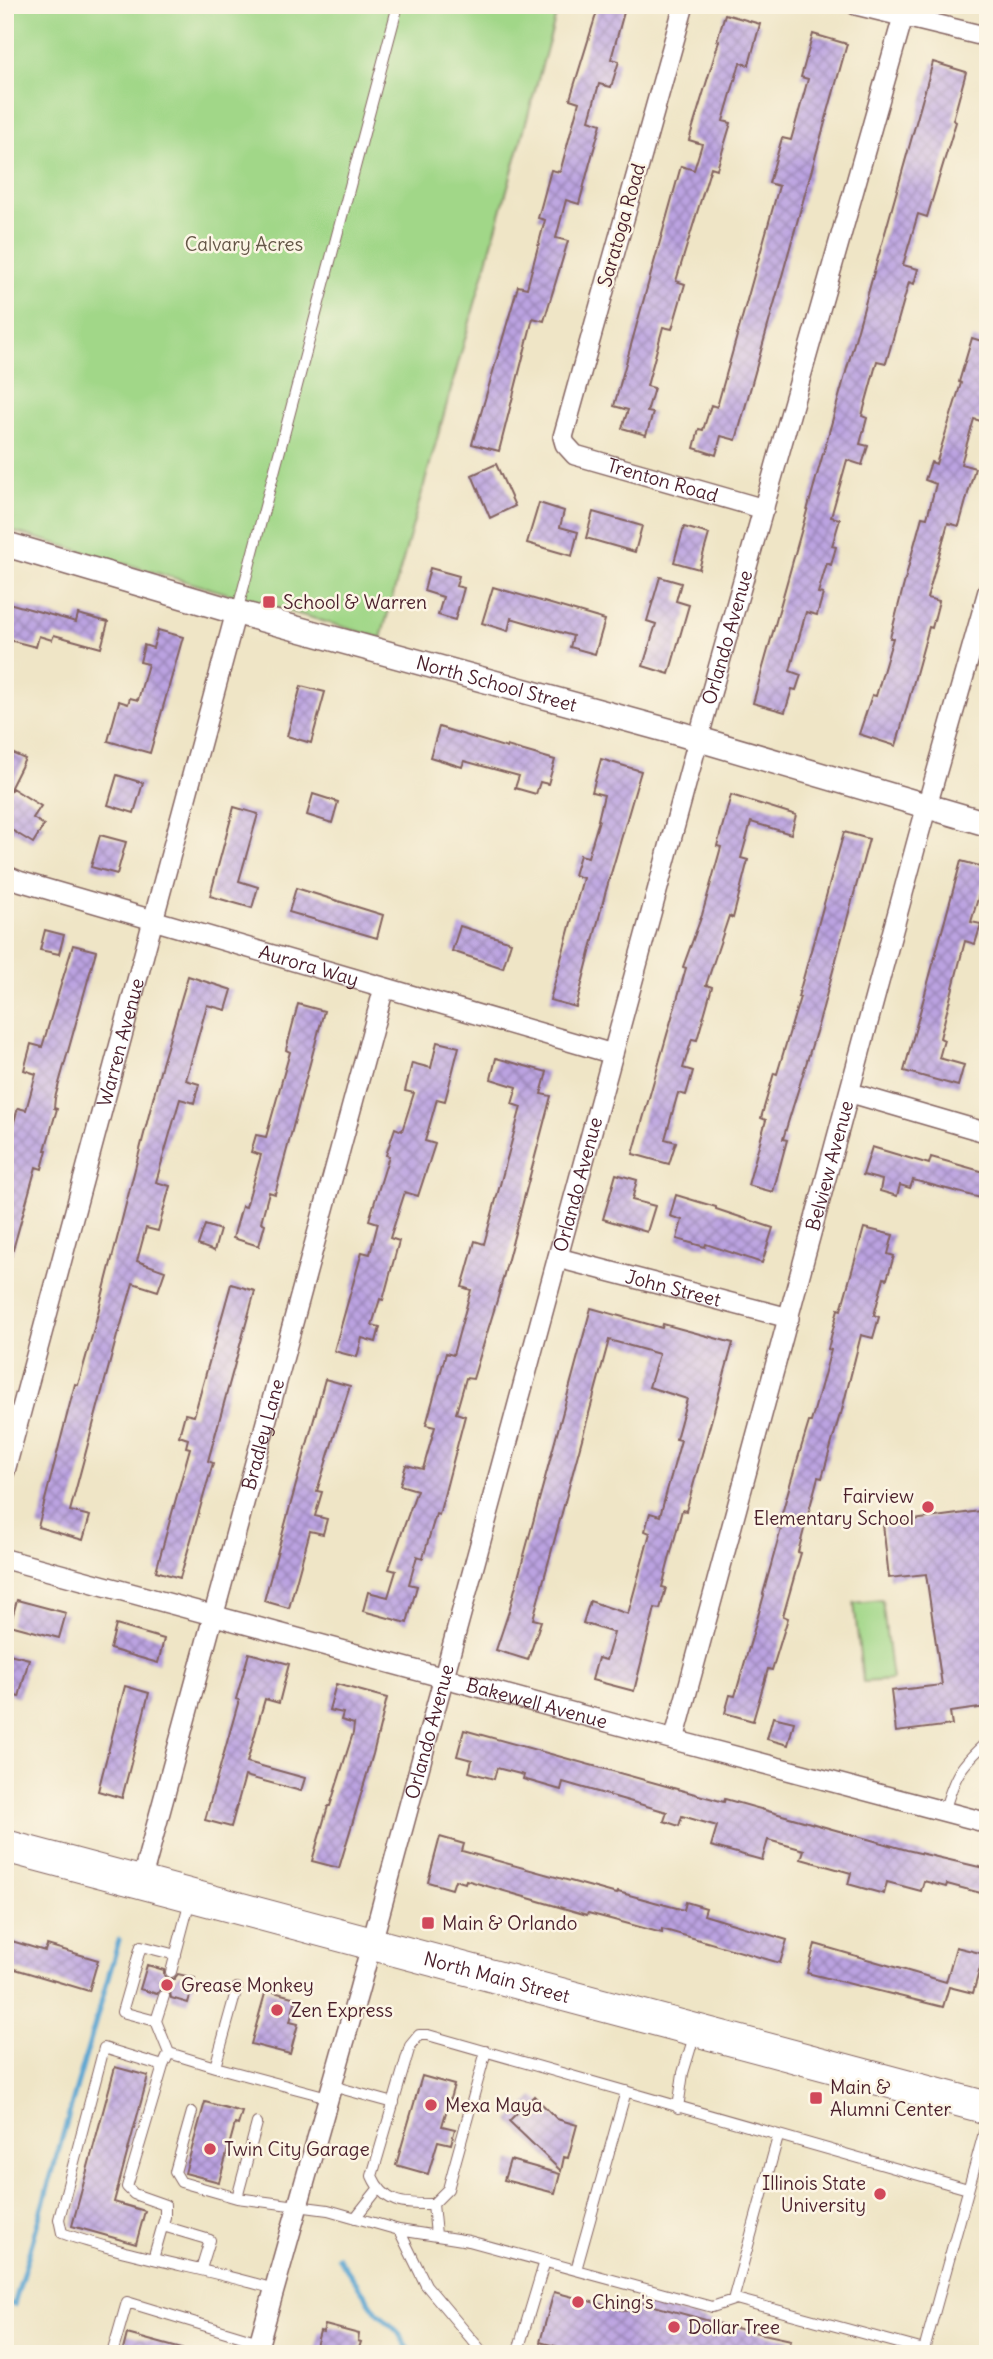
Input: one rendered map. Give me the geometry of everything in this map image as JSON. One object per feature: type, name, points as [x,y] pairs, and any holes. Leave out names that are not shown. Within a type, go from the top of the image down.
[{"type":"main road","name":"North Main Street","points":[[5,1846],[988,2108]]},
{"type":"street","name":"Saratoga Road","points":[[565,444],[564,430],[684,5]]},
{"type":"street","points":[[856,5],[988,37]]},
{"type":"street","name":"Orlando Avenue","points":[[257,2348],[371,1944],[699,739],[903,17]]},
{"type":"street","name":"Trenton Road","points":[[565,444],[575,455],[764,509]]},
{"type":"street","name":"North School Street","points":[[5,544],[236,612],[699,739],[988,824]]},
{"type":"street","name":"Belview Avenue","points":[[674,1741],[988,591]]},
{"type":"street","name":"Warren Avenue","points":[[5,1471],[236,612]]},
{"type":"street","name":"Aurora Way","points":[[5,875],[613,1054]]},
{"type":"street","name":"Bradley Lane","points":[[141,1882],[384,988]]},
{"type":"street","points":[[850,1093],[988,1133]]},
{"type":"street","name":"John Street","points":[[558,1258],[789,1318]]},
{"type":"street","name":"Bakewell Avenue","points":[[5,1559],[674,1741],[988,1823]]},
{"type":"lane","points":[[236,612],[398,5]]},
{"type":"lane","points":[[944,1812],[954,1778],[965,1760],[988,1741]]},
{"type":"lane","points":[[171,1972],[191,1896]]},
{"type":"lane","points":[[156,2021],[122,2012],[141,1946],[176,1955]]},
{"type":"lane","points":[[215,2067],[237,1988]]},
{"type":"lane","points":[[153,2259],[163,2226],[165,2206],[134,2194],[127,2187],[169,2053],[156,2021],[164,1996]]},
{"type":"lane","points":[[678,2108],[683,2073],[696,2031]]},
{"type":"lane","points":[[486,2051],[448,2189],[433,2204],[407,2204],[385,2197],[377,2189],[372,2176],[410,2046],[419,2035],[486,2051],[778,2137],[968,2189]]},
{"type":"lane","points":[[163,2066],[104,2048],[59,2219],[62,2233],[274,2289]]},
{"type":"lane","points":[[169,2053],[215,2067],[394,2103]]},
{"type":"lane","points":[[576,2270],[626,2091]]},
{"type":"lane","points":[[192,2112],[175,2172],[181,2182],[237,2198],[328,2210],[399,2230],[469,2241],[712,2307],[733,2300],[923,2352],[988,2118]]},
{"type":"lane","points":[[237,2198],[257,2123]]},
{"type":"lane","points":[[733,2300],[778,2137]]},
{"type":"lane","points":[[355,2218],[377,2189]]},
{"type":"lane","points":[[433,2204],[436,2235]]},
{"type":"lane","points":[[163,2226],[210,2240],[201,2269]]},
{"type":"lane","points":[[399,2230],[426,2285],[484,2354]]},
{"type":"lane","points":[[517,2354],[545,2262]]},
{"type":"lane","points":[[112,2354],[127,2302],[257,2348]]},
{"type":"green space","name":"Calvary Acres","points":[[5,5],[559,5],[381,638],[5,529]]},
{"type":"green space","points":[[882,1600],[892,1680],[863,1682],[854,1603]]},
{"type":"building","points":[[599,5],[626,5],[611,59],[619,61],[611,87],[599,84],[589,120],[601,124],[579,204],[566,200],[556,238],[568,241],[544,321],[533,318],[499,451],[472,444],[518,286],[527,288],[545,220],[538,218],[551,170],[560,172],[579,102],[570,99]]},
{"type":"building","points":[[725,14],[760,24],[749,65],[740,63],[723,121],[731,123],[717,169],[711,167],[676,281],[685,284],[672,329],[663,327],[647,386],[654,388],[647,412],[653,413],[646,435],[622,428],[628,410],[614,406],[681,166],[694,170],[702,144],[689,140]]},
{"type":"building","points":[[813,34],[847,44],[736,440],[721,436],[716,455],[694,448],[699,429],[703,430],[711,405],[717,407],[779,186],[769,183],[782,138],[791,140],[808,79],[801,77]]},
{"type":"building","points":[[933,62],[966,72],[953,120],[956,122],[927,217],[918,214],[903,265],[918,269],[914,284],[909,282],[886,363],[877,361],[862,416],[867,418],[860,444],[868,446],[862,465],[847,460],[831,517],[840,519],[832,546],[836,547],[831,565],[827,563],[818,593],[823,594],[817,615],[806,612],[790,671],[801,675],[796,690],[792,689],[785,712],[753,703]]},
{"type":"building","points":[[972,338],[988,343],[988,411],[984,422],[974,419],[961,464],[975,468],[959,526],[948,523],[927,598],[939,601],[932,628],[929,627],[896,746],[859,734],[872,695],[876,696],[893,638],[890,638],[922,517],[927,518],[936,484],[925,480],[931,462],[936,464]]},
{"type":"building","points":[[496,464],[515,506],[490,518],[472,475]]},
{"type":"building","points":[[539,503],[564,511],[560,527],[578,532],[572,556],[527,543]]},
{"type":"building","points":[[593,512],[642,526],[635,552],[586,538]]},
{"type":"building","points":[[684,527],[709,534],[699,569],[674,562]]},
{"type":"building","points":[[430,568],[459,576],[456,586],[464,588],[455,620],[438,615],[443,597],[424,591]]},
{"type":"building","points":[[660,577],[681,583],[676,601],[689,605],[669,674],[643,666],[656,624],[647,621]]},
{"type":"building","points":[[493,587],[605,620],[595,654],[570,647],[573,636],[511,618],[508,631],[482,623]]},
{"type":"building","points":[[5,602],[76,622],[78,614],[108,622],[101,648],[54,635],[52,640],[39,636],[36,647],[5,639]]},
{"type":"building","points":[[158,630],[183,637],[150,753],[108,741],[119,701],[128,704],[130,698],[138,700],[148,664],[140,662],[144,645],[153,648]]},
{"type":"building","points":[[301,686],[325,692],[311,743],[287,736]]},
{"type":"building","points":[[439,727],[555,760],[548,784],[540,782],[536,794],[515,788],[519,776],[464,761],[462,767],[430,757]]},
{"type":"building","points":[[5,750],[25,759],[5,799]]},
{"type":"building","points":[[601,759],[641,771],[576,1007],[550,1000],[583,878],[574,875],[580,855],[588,857],[599,820],[604,795],[592,792]]},
{"type":"building","points":[[117,775],[143,783],[134,813],[108,805]]},
{"type":"building","points":[[12,788],[41,806],[33,818],[44,825],[33,843],[5,826],[5,800]]},
{"type":"building","points":[[313,794],[338,802],[332,823],[307,815]]},
{"type":"building","points":[[731,795],[796,815],[791,834],[751,822],[741,858],[748,860],[733,918],[729,916],[706,985],[712,987],[697,1040],[692,1039],[683,1068],[693,1071],[686,1095],[678,1093],[665,1139],[676,1142],[669,1164],[633,1154],[686,968],[683,967],[702,915],[721,847],[717,846]]},
{"type":"building","points":[[234,807],[258,814],[239,881],[258,887],[252,908],[210,896]]},
{"type":"building","points":[[844,832],[869,839],[819,1022],[783,1139],[787,1140],[773,1192],[748,1185],[766,1120],[761,1118],[800,997]]},
{"type":"building","points":[[100,835],[126,842],[117,874],[91,867]]},
{"type":"building","points":[[961,861],[987,868],[971,922],[981,924],[975,944],[965,941],[940,1038],[944,1040],[939,1058],[964,1065],[958,1086],[904,1071]]},
{"type":"building","points":[[296,888],[383,915],[377,938],[289,912]]},
{"type":"building","points":[[460,926],[511,942],[503,968],[452,951]]},
{"type":"building","points":[[45,930],[64,935],[59,954],[40,950]]},
{"type":"building","points":[[73,945],[96,951],[55,1098],[54,1108],[57,1109],[42,1169],[36,1167],[9,1264],[5,1263],[5,1138],[9,1139],[18,1108],[26,1110],[36,1074],[24,1070],[31,1044],[42,1047]]},
{"type":"building","points":[[188,976],[232,990],[226,1010],[207,1005],[186,1080],[199,1084],[194,1103],[180,1099],[156,1182],[170,1186],[158,1231],[146,1228],[137,1261],[165,1271],[158,1291],[133,1283],[118,1332],[70,1511],[90,1516],[83,1540],[38,1527]]},
{"type":"building","points":[[298,1004],[324,1011],[275,1194],[269,1192],[261,1222],[265,1224],[259,1246],[233,1238],[242,1206],[246,1207],[261,1155],[251,1152],[256,1135],[266,1137],[290,1052],[286,1050]]},
{"type":"building","points":[[437,1042],[459,1047],[445,1101],[437,1099],[425,1141],[435,1144],[418,1196],[405,1192],[390,1238],[399,1241],[383,1300],[380,1299],[372,1325],[380,1327],[376,1342],[362,1338],[357,1357],[334,1351],[362,1252],[370,1254],[378,1223],[369,1220],[389,1156],[386,1155],[395,1128],[402,1131],[414,1093],[405,1091],[412,1063],[431,1068]]},
{"type":"building","points":[[496,1058],[547,1072],[541,1094],[551,1096],[498,1297],[473,1379],[466,1378],[456,1413],[465,1416],[439,1515],[436,1514],[423,1558],[417,1556],[409,1584],[417,1586],[407,1623],[363,1611],[368,1592],[388,1597],[396,1571],[389,1569],[417,1490],[400,1485],[406,1465],[423,1469],[435,1427],[426,1425],[446,1353],[453,1355],[471,1290],[462,1287],[475,1241],[484,1244],[521,1107],[512,1104],[517,1087],[491,1079]]},
{"type":"building","points":[[872,1147],[929,1164],[931,1157],[988,1173],[988,1200],[913,1180],[910,1188],[900,1185],[897,1196],[880,1191],[882,1180],[863,1175]]},
{"type":"building","points":[[616,1174],[637,1180],[632,1200],[655,1206],[647,1232],[603,1219]]},
{"type":"building","points":[[676,1195],[773,1228],[762,1263],[706,1244],[705,1247],[677,1239],[682,1220],[670,1216]]},
{"type":"building","points":[[205,1225],[220,1230],[214,1251],[198,1245]]},
{"type":"building","points":[[864,1228],[893,1235],[888,1254],[894,1256],[887,1279],[884,1278],[874,1315],[879,1317],[873,1338],[861,1335],[841,1414],[822,1478],[818,1477],[798,1552],[801,1553],[783,1616],[788,1618],[772,1670],[768,1669],[753,1721],[725,1713],[730,1695],[735,1696],[764,1595],[781,1529],[778,1528],[831,1350],[828,1349],[838,1309],[841,1310]]},
{"type":"building","points":[[231,1284],[255,1291],[208,1461],[213,1463],[180,1578],[156,1571],[190,1448],[186,1447],[188,1439],[179,1436],[185,1414],[194,1416]]},
{"type":"building","points":[[591,1308],[662,1328],[663,1324],[733,1343],[686,1511],[682,1510],[662,1587],[666,1588],[660,1609],[655,1608],[634,1691],[592,1680],[598,1658],[606,1660],[614,1633],[583,1623],[590,1601],[628,1614],[650,1533],[645,1531],[650,1513],[660,1516],[681,1440],[676,1439],[687,1399],[649,1387],[659,1354],[609,1340],[533,1619],[541,1621],[528,1660],[496,1650]]},
{"type":"building","points":[[325,1379],[350,1386],[317,1491],[322,1492],[315,1516],[327,1519],[323,1534],[310,1531],[289,1608],[264,1601]]},
{"type":"building","points":[[988,1510],[988,1680],[984,1681],[987,1707],[950,1712],[952,1725],[896,1732],[891,1691],[942,1685],[926,1574],[889,1578],[883,1524]]},
{"type":"building","points":[[17,1600],[66,1613],[59,1638],[10,1625]]},
{"type":"building","points":[[116,1625],[164,1639],[158,1663],[110,1649]]},
{"type":"building","points":[[5,1653],[29,1659],[19,1697],[5,1693]]},
{"type":"building","points":[[249,1653],[289,1664],[279,1703],[265,1699],[247,1762],[305,1778],[301,1791],[245,1776],[231,1827],[205,1820],[239,1700],[236,1699]]},
{"type":"building","points":[[336,1684],[387,1698],[339,1868],[312,1861],[353,1733],[354,1724],[341,1720],[343,1713],[329,1710]]},
{"type":"building","points":[[125,1686],[149,1693],[122,1798],[98,1791]]},
{"type":"building","points":[[773,1717],[794,1722],[788,1745],[767,1739]]},
{"type":"building","points":[[464,1730],[724,1802],[725,1799],[907,1850],[988,1869],[988,1895],[924,1881],[921,1891],[887,1882],[884,1894],[848,1884],[851,1873],[801,1859],[804,1850],[768,1840],[762,1860],[711,1846],[717,1826],[682,1816],[679,1826],[664,1821],[667,1812],[563,1782],[561,1790],[523,1779],[524,1775],[497,1768],[494,1779],[469,1772],[472,1760],[457,1756]]},
{"type":"building","points":[[440,1837],[464,1844],[462,1851],[617,1894],[618,1892],[684,1910],[686,1902],[706,1908],[704,1915],[787,1940],[780,1963],[662,1929],[662,1933],[588,1913],[587,1915],[466,1880],[465,1883],[455,1880],[452,1889],[428,1882]]},
{"type":"building","points":[[5,1939],[45,1951],[47,1945],[98,1960],[89,1991],[5,1966]]},
{"type":"building","points":[[815,1944],[946,1982],[956,1947],[984,1954],[973,1993],[949,1987],[943,2007],[807,1973]]},
{"type":"building","name":"Grease Monkey","points":[[147,1965],[164,1970],[168,1979],[174,1979],[178,1974],[195,1978],[188,2003],[171,1998],[166,1989],[157,1994],[140,1989]]},
{"type":"building","name":"Zen Express","points":[[266,1990],[296,1998],[290,2022],[298,2024],[290,2054],[251,2044]]},
{"type":"building","points":[[115,2067],[148,2076],[114,2202],[145,2211],[136,2244],[72,2226]]},
{"type":"building","name":"Mexa Maya","points":[[422,2076],[454,2085],[442,2126],[455,2129],[451,2144],[438,2141],[428,2174],[396,2165]]},
{"type":"building","points":[[534,2096],[557,2119],[577,2125],[568,2158],[564,2157],[561,2171],[509,2121]]},
{"type":"building","name":"Twin City Garage","points":[[205,2102],[242,2112],[238,2125],[235,2124],[219,2182],[185,2173]]},
{"type":"building","points":[[510,2160],[560,2174],[555,2193],[504,2180]]},
{"type":"building","points":[[554,2292],[626,2311],[640,2302],[791,2340],[787,2354],[584,2354],[540,2342]]},
{"type":"building","points":[[325,2325],[359,2334],[358,2341],[361,2342],[357,2354],[314,2354],[320,2331],[323,2332]]},
{"type":"building","points":[[127,2334],[182,2349],[182,2354],[122,2354]]},
{"type":"waterway","points":[[5,2302],[14,2305],[119,1940]]},
{"type":"waterway","points":[[338,2257],[377,2312],[398,2332],[411,2354]]},
{"type":"place","name":"School & Warren","points":[[269,602]]},
{"type":"place","name":"Fairview Elementary School","points":[[928,1507]]},
{"type":"place","name":"Main & Orlando","points":[[428,1923]]},
{"type":"place","name":"Grease Monkey","points":[[167,1985]]},
{"type":"place","name":"Zen Express","points":[[277,2010]]},
{"type":"place","name":"Main & Alumni Center","points":[[816,2098]]},
{"type":"place","name":"Mexa Maya","points":[[431,2105]]},
{"type":"place","name":"Twin City Garage","points":[[210,2149]]},
{"type":"place","name":"Illinois State University","points":[[880,2194]]},
{"type":"place","name":"Ching's","points":[[578,2302]]},
{"type":"place","name":"Dollar Tree","points":[[674,2327]]}]
